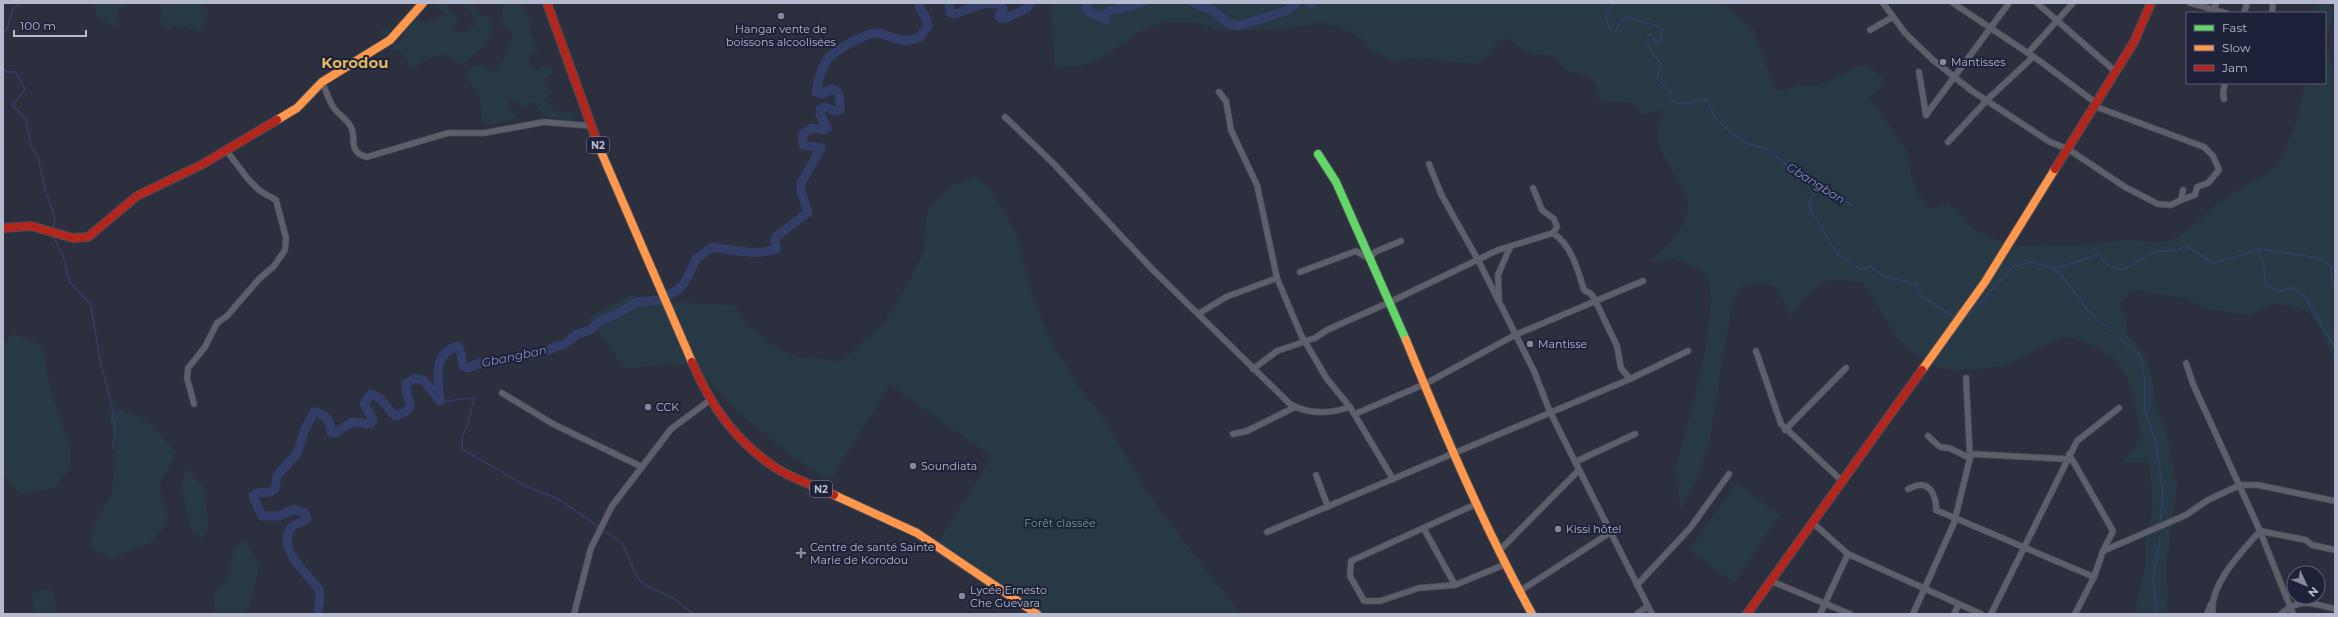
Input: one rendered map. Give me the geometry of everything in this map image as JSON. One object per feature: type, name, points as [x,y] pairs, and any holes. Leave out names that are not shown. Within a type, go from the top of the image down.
[{"type":"main road","points":[[3,228],[32,226],[68,238],[80,239],[88,237],[137,196],[203,164],[297,108],[322,82],[390,40],[423,3]]},
{"type":"main road","name":"N2","points":[[547,3],[600,151],[693,365],[710,400],[734,434],[749,448],[777,469],[894,521],[917,533],[1037,614]]},
{"type":"main road","points":[[1747,614],[1813,523],[1841,480],[1954,328],[1985,282],[2134,42],[2151,3]]},
{"type":"main road","points":[[1318,154],[1336,182],[1369,259],[1390,302],[1453,455],[1498,552],[1506,564],[1532,614]]},
{"type":"street","points":[[1883,3],[1905,33],[1953,76],[2050,142],[2068,149],[2125,187],[2158,204],[2171,205],[2194,195],[2198,187],[2208,183],[2219,170],[2213,156],[2204,147],[2095,105],[2030,55],[1953,3]]},
{"type":"street","points":[[1919,72],[1926,115],[1953,76],[2009,3]]},
{"type":"street","points":[[2037,3],[2058,19],[2116,72]]},
{"type":"street","points":[[1948,142],[2030,55],[2058,19],[2073,3]]},
{"type":"street","points":[[2193,3],[2215,6],[2224,12]]},
{"type":"street","points":[[1870,30],[1893,17]]},
{"type":"street","points":[[322,82],[333,107],[352,128],[352,142],[355,150],[361,155],[367,157],[448,134],[484,134],[544,122],[592,126]]},
{"type":"street","points":[[2224,99],[2222,93],[2225,84]]},
{"type":"street","points":[[1219,92],[1226,101],[1231,130],[1257,185],[1277,278],[1305,342],[1327,379],[1350,407],[1394,479]]},
{"type":"street","points":[[1005,117],[1053,163],[1152,269],[1253,369],[1294,407],[1310,413],[1337,411],[1350,407]]},
{"type":"street","points":[[194,404],[187,378],[188,368],[205,347],[217,323],[227,316],[259,279],[274,266],[285,250],[286,238],[276,200],[260,191],[248,179],[226,150]]},
{"type":"street","points":[[1429,164],[1441,194],[1478,260],[1534,371],[1550,412],[1652,614]]},
{"type":"street","points":[[1253,369],[1277,351],[1305,342],[1343,322],[1390,302],[1498,250],[1553,233],[1557,227],[1554,219],[1542,210],[1533,188]]},
{"type":"street","points":[[2181,200],[2183,190]]},
{"type":"street","points":[[1553,233],[1563,240],[1574,259],[1584,290],[1591,294],[1595,300],[1617,346],[1621,368],[1630,379]]},
{"type":"street","points":[[1300,272],[1356,251],[1369,259],[1375,252],[1401,241]]},
{"type":"street","points":[[1499,303],[1498,275],[1510,247]]},
{"type":"street","points":[[1198,314],[1226,297],[1277,278]]},
{"type":"street","points":[[1354,414],[1424,384],[1515,335],[1643,281]]},
{"type":"street","points":[[1267,532],[1453,455],[1550,412],[1630,379],[1688,351]]},
{"type":"street","points":[[1756,351],[1781,424],[1785,430],[1841,480]]},
{"type":"street","points":[[2186,362],[2193,384],[2240,485],[2293,614]]},
{"type":"street","points":[[1785,430],[1846,368]]},
{"type":"street","points":[[1912,614],[1956,517],[1970,456],[1966,378]]},
{"type":"street","points":[[502,392],[552,424],[642,467]]},
{"type":"street","points":[[574,614],[591,548],[612,506],[672,429],[710,400]]},
{"type":"street","points":[[1233,434],[1248,431],[1294,407]]},
{"type":"street","points":[[1991,614],[2023,546],[2077,441],[2119,408]]},
{"type":"street","points":[[1575,462],[1635,434]]},
{"type":"street","points":[[1928,436],[1940,447],[1949,448],[1970,456],[2068,457]]},
{"type":"street","points":[[2068,457],[2113,531],[2103,551],[2094,577],[2075,614]]},
{"type":"street","points":[[1498,552],[1579,470]]},
{"type":"street","points":[[1637,586],[1691,527],[1729,474]]},
{"type":"street","points":[[1316,476],[1328,507]]},
{"type":"street","points":[[2103,551],[2186,515],[2208,500],[2240,485],[2258,484],[2335,501]]},
{"type":"street","points":[[1908,489],[1925,485],[1935,496],[1936,510],[1956,517],[2094,577]]},
{"type":"street","points":[[1476,504],[1351,561],[1350,576],[1364,601],[1380,601],[1419,588],[1455,585],[1506,564]]},
{"type":"street","points":[[1813,523],[1848,554],[1981,614]]},
{"type":"street","points":[[1424,529],[1455,585]]},
{"type":"street","points":[[2260,531],[2306,540],[2312,545],[2335,550]]},
{"type":"street","points":[[2207,614],[2224,576],[2260,531]]},
{"type":"street","points":[[1520,591],[1611,532]]},
{"type":"street","points":[[1820,614],[1848,554]]},
{"type":"street","points":[[1771,581],[1850,614]]},
{"type":"street","points":[[2281,614],[2290,606],[2299,602],[2312,603],[2335,609]]},
{"type":"street","points":[[1954,614],[1959,604]]},
{"type":"street","points":[[2211,604],[2213,614]]},
{"type":"street","points":[[1636,614],[1648,606]]},
{"type":"green space","points":[[93,3],[128,3],[118,10],[117,28],[98,19]]},
{"type":"green space","points":[[160,3],[198,3],[209,12],[200,32],[182,25],[169,29],[161,25]]},
{"type":"green space","points":[[434,3],[451,3],[447,9],[458,17],[451,32],[467,32],[477,23],[465,3],[472,3],[478,14],[490,18],[493,33],[485,46],[462,65],[443,55],[427,59],[413,69],[400,51],[388,50],[388,39],[380,30],[389,27],[394,40],[401,44],[406,28],[413,18],[416,16],[425,23],[437,19],[444,14]]},
{"type":"green space","points":[[504,3],[519,3],[533,22],[529,29],[538,50],[527,58],[533,70],[551,65],[552,74],[544,80],[552,93],[544,101],[557,112],[576,113],[575,120],[545,117],[534,102],[522,107],[512,99],[507,105],[518,118],[483,126],[478,93],[465,77],[471,67],[482,65],[495,72],[505,56],[513,34],[500,25]]},
{"type":"green space","points":[[1050,3],[1723,3],[1753,29],[1777,92],[1800,85],[1812,86],[1828,82],[1861,65],[1874,70],[1885,81],[1870,98],[1905,148],[1913,182],[1918,194],[1930,209],[1948,204],[1958,210],[1966,222],[1978,232],[2007,242],[2044,246],[2095,244],[2129,240],[2153,242],[2167,241],[2193,225],[2230,194],[2269,172],[2276,165],[2288,144],[2297,117],[2305,84],[2326,84],[2326,43],[2335,78],[2335,362],[2319,327],[2310,313],[2291,306],[2273,304],[2249,316],[2201,307],[2189,299],[2133,290],[2119,305],[2125,316],[2128,334],[2145,356],[2153,379],[2156,406],[2166,428],[2177,485],[2166,568],[2168,614],[2134,614],[2146,561],[2146,536],[2153,510],[2149,462],[2120,463],[2134,448],[2141,436],[2132,392],[2127,378],[2120,366],[2110,356],[2098,348],[2065,337],[2005,365],[1972,370],[1938,367],[1919,358],[1910,351],[1894,333],[1863,283],[1837,280],[1828,281],[1819,285],[1805,297],[1790,317],[1784,302],[1773,285],[1758,283],[1742,286],[1732,303],[1709,447],[1693,489],[1680,510],[1675,469],[1695,397],[1706,345],[1711,299],[1709,281],[1700,269],[1675,259],[1651,261],[1675,237],[1683,223],[1687,211],[1687,200],[1683,190],[1665,159],[1658,139],[1658,129],[1662,111],[1641,115],[1633,103],[1595,98],[1597,87],[1592,78],[1566,70],[1554,56],[1534,54],[1523,50],[1507,38],[1497,43],[1489,55],[1475,64],[1422,58],[1395,61],[1372,51],[1361,38],[1341,27],[1320,23],[1295,28],[1223,31],[1195,23],[1165,22],[1139,32],[1101,59],[1081,66],[1055,68]]},
{"type":"green space","points":[[2317,3],[2329,3],[2333,12],[2326,43],[2326,12],[2316,12]]},
{"type":"green space","name":"Forêt classée","points":[[974,176],[985,183],[1004,210],[1019,241],[1028,281],[1042,320],[1053,344],[1079,387],[1105,420],[1145,488],[1163,514],[1241,614],[1031,614],[938,541],[992,457],[890,385],[834,475],[825,479],[795,458],[738,413],[693,365],[664,364],[625,369],[588,318],[630,295],[677,302],[735,305],[747,326],[758,331],[774,347],[796,356],[842,361],[884,323],[907,284],[924,252],[925,228],[928,210],[953,185]]},
{"type":"green space","points":[[13,333],[43,346],[51,390],[70,446],[70,469],[53,489],[19,494],[3,475],[3,346]]},
{"type":"green space","points":[[107,406],[144,418],[177,452],[159,486],[169,521],[152,542],[110,559],[90,548],[94,523],[112,494],[115,464],[114,436]]},
{"type":"green space","points":[[187,468],[204,488],[209,530],[201,539],[191,530],[181,484]]},
{"type":"green space","points":[[1736,483],[1780,515],[1734,583],[1689,550]]},
{"type":"green space","points":[[244,540],[260,563],[250,607],[245,614],[215,614],[213,593],[227,579],[234,548]]},
{"type":"green space","points":[[41,589],[53,590],[57,614],[34,614],[31,596]]},
{"type":"waterway","points":[[3,32],[7,30],[13,9],[21,3]]},
{"type":"waterway","name":"Gbangban","points":[[318,614],[320,594],[318,588],[295,560],[287,544],[287,536],[291,528],[307,519],[305,513],[294,509],[279,516],[262,516],[253,496],[256,493],[271,492],[275,489],[277,476],[298,452],[304,431],[314,412],[324,416],[329,422],[331,432],[335,433],[352,422],[370,424],[373,420],[364,404],[371,394],[379,398],[396,416],[407,411],[410,406],[406,384],[415,378],[423,380],[440,401],[438,369],[440,361],[449,350],[458,346],[464,367],[468,368],[487,360],[498,361],[545,352],[554,347],[564,345],[577,334],[591,330],[598,322],[619,313],[637,302],[660,300],[679,289],[685,282],[696,259],[712,247],[752,252],[776,249],[775,240],[777,236],[808,212],[801,192],[801,183],[821,148],[803,145],[803,134],[811,128],[824,130],[827,128],[820,115],[820,110],[824,107],[835,111],[840,110],[839,95],[835,90],[827,91],[822,94],[816,92],[820,75],[825,63],[830,56],[843,47],[872,34],[883,34],[906,41],[919,38],[928,26],[927,20],[919,6],[920,3]]},
{"type":"waterway","name":"Gbangban","points":[[949,3],[950,12],[954,14],[982,4],[1001,5],[1003,9],[999,17],[1003,19],[1026,9],[1030,3]]},
{"type":"waterway","name":"Gbangban","points":[[1088,3],[1086,8],[1090,12],[1106,20],[1106,14],[1109,11],[1142,3]]},
{"type":"waterway","name":"Gbangban","points":[[1194,3],[1212,10],[1229,24],[1238,26],[1286,11],[1296,3]]},
{"type":"waterway","name":"Gbangban","points":[[1614,3],[1606,18],[1613,32],[1616,31],[1620,22],[1626,17],[1658,26],[1662,30],[1661,41],[1657,43],[1652,35],[1648,35],[1648,43],[1649,47],[1661,64],[1657,79],[1671,91],[1670,98],[1679,103],[1707,100],[1716,119],[1734,135],[1748,144],[1767,149],[1795,172],[1852,205]]},
{"type":"waterway","points":[[3,67],[6,72],[15,72],[25,89],[13,105],[26,120],[31,146],[38,157],[45,189],[55,218],[54,229]]},
{"type":"waterway","points":[[1818,185],[1809,204],[1811,213],[1821,225],[1830,243],[1839,255],[1861,270],[1870,266],[1887,278],[1901,280],[1915,285],[1924,298],[1953,316],[1957,316]]},
{"type":"waterway","points":[[53,236],[63,256],[70,282],[91,305],[100,360],[112,406],[115,433],[112,450]]},
{"type":"waterway","points":[[1964,315],[1969,315],[2013,267],[2031,262],[2054,269],[2099,254],[2108,265],[2123,270],[2154,252],[2177,250],[2187,246],[2213,263],[2258,249],[2320,258],[2331,267],[2332,280],[2335,281]]},
{"type":"waterway","points":[[2258,250],[2264,267],[2266,286],[2280,291],[2293,288],[2304,295],[2335,348]]},
{"type":"waterway","points":[[2054,269],[2067,282],[2089,312],[2141,356],[2145,381],[2145,411],[2156,442],[2163,495],[2160,523]]},
{"type":"waterway","points":[[440,401],[444,402],[465,398],[474,399],[467,427],[462,437],[462,449],[526,486],[560,500],[600,528]]},
{"type":"waterway","points":[[603,530],[622,543],[638,579],[645,585],[678,601],[693,614]]},
{"type":"waterway","points":[[2154,614],[2156,610],[2153,579],[2160,536]]},
{"type":"traffic: fast","points":[[1318,154],[1336,182],[1406,340]]},
{"type":"traffic: slow","points":[[277,120],[297,108],[322,82],[390,40],[423,3]]},
{"type":"traffic: slow","points":[[599,147],[692,362]]},
{"type":"traffic: slow","points":[[1922,370],[1985,282],[2055,169]]},
{"type":"traffic: slow","points":[[1406,340],[1435,410],[1481,513],[1532,614]]},
{"type":"traffic: slow","points":[[834,495],[917,533],[1037,614]]},
{"type":"traffic: jam","points":[[547,3],[599,147]]},
{"type":"traffic: jam","points":[[2055,169],[2134,42],[2151,3]]},
{"type":"traffic: jam","points":[[3,228],[31,226],[73,238],[88,237],[137,196],[203,164],[277,120]]},
{"type":"traffic: jam","points":[[692,362],[716,408],[736,434],[748,446],[783,472],[834,495]]},
{"type":"traffic: jam","points":[[1747,614],[1922,370]]},
{"type":"place","name":"Hangar vente de boissons alcoolisées","points":[[781,16]]},
{"type":"place","name":"Mantisses","points":[[1943,62]]},
{"type":"place","name":"Mantisse","points":[[1530,344]]},
{"type":"place","name":"CCK","points":[[648,407]]},
{"type":"place","name":"Soundiata","points":[[913,466]]},
{"type":"place","name":"Kissi hôtel","points":[[1558,529]]},
{"type":"place","name":"Centre de santé Sainte Marie de Korodou","points":[[801,553]]},
{"type":"place","name":"Lycée Ernesto Che Guevara","points":[[962,596]]},
{"type":"district","name":"Korodou","points":[[355,62]]}]
